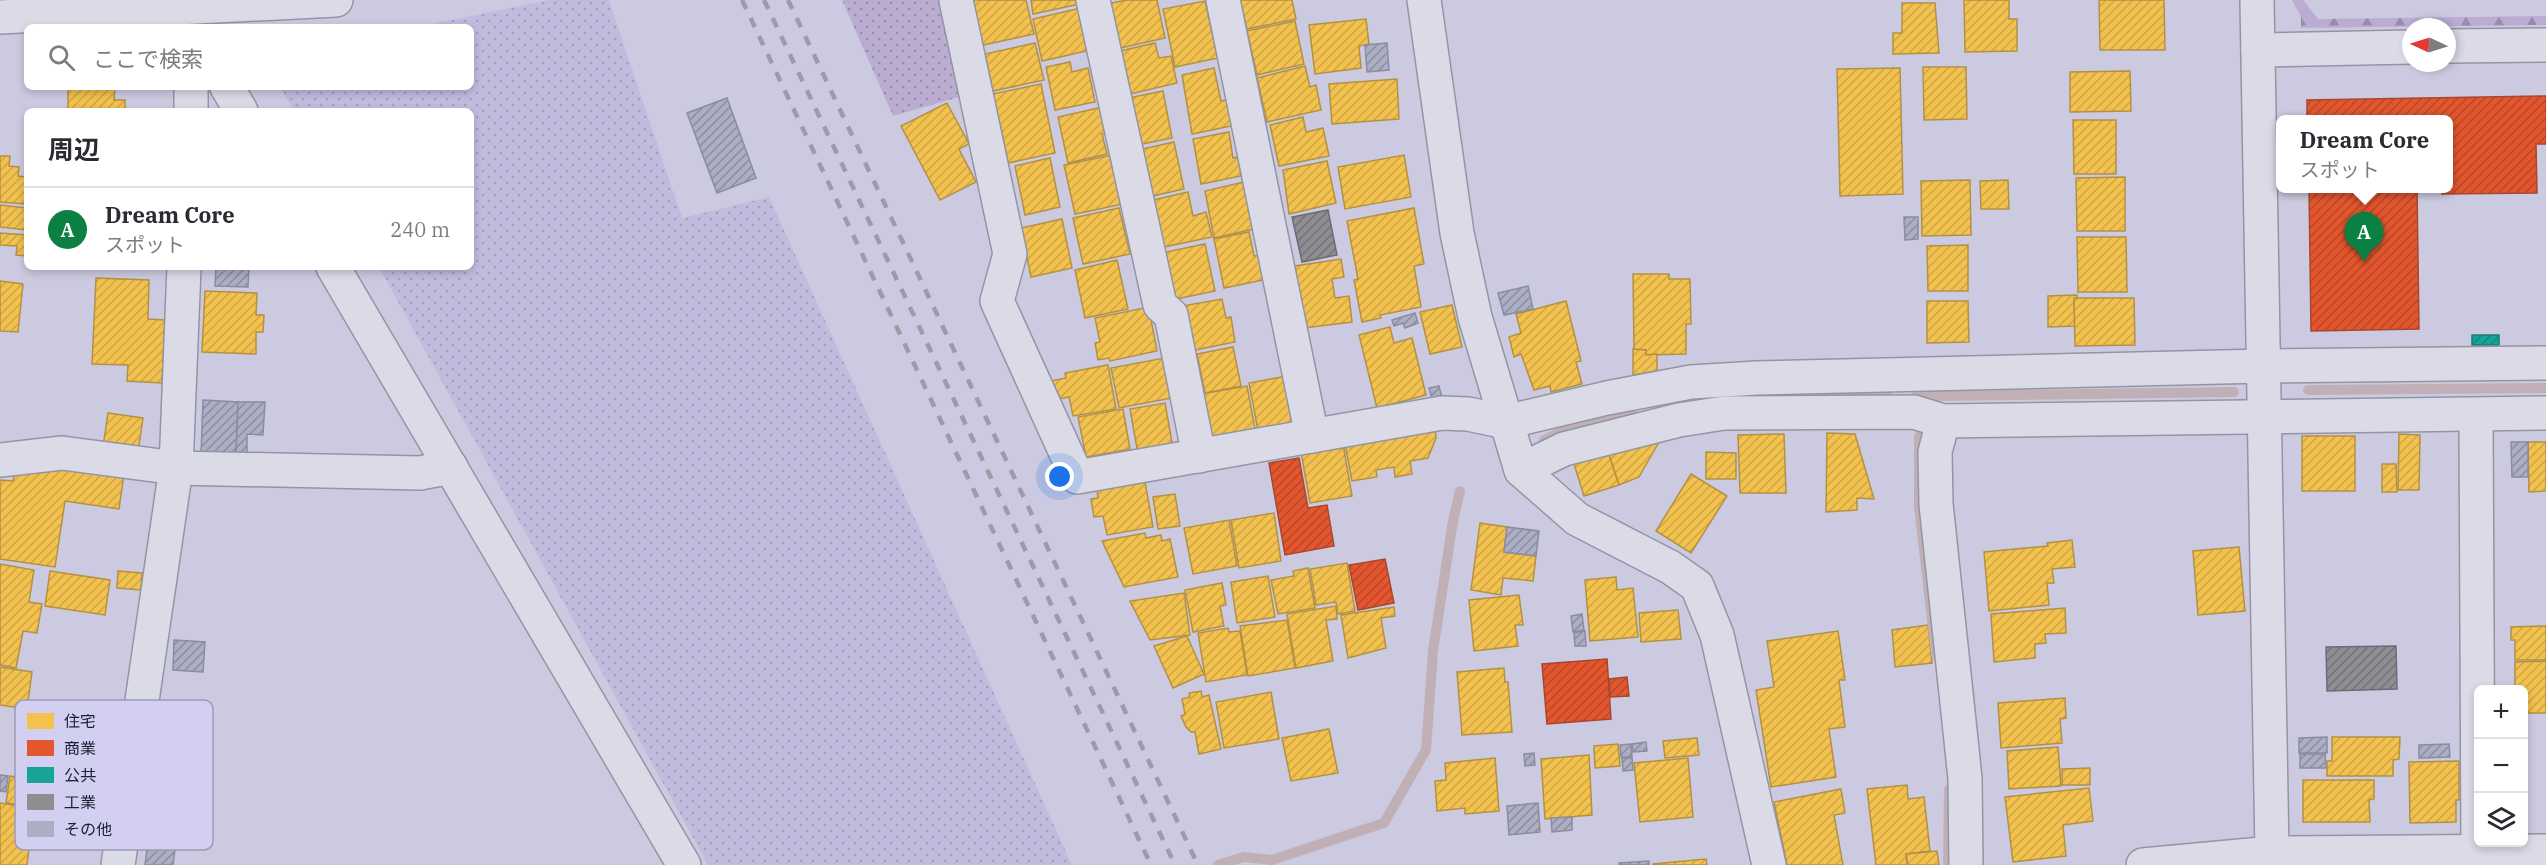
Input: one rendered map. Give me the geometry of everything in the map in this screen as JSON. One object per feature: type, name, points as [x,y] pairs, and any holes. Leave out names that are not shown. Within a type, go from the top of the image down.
[{"type":"street","points":[[0,17],[184,16],[336,0]]},
{"type":"street","points":[[956,0],[1010,254],[997,301],[1077,477],[1442,413],[1468,414],[1506,422],[1607,398],[1691,382],[1757,378],[2263,366],[2546,363]]},
{"type":"street","points":[[1093,0],[1160,305],[1171,315],[1199,456]]},
{"type":"street","points":[[1223,0],[1312,436]]},
{"type":"street","points":[[1425,0],[1457,232],[1474,317],[1521,470],[1577,519],[1670,567],[1697,585],[1717,634],[1769,865]]},
{"type":"street","points":[[2257,0],[2272,853]]},
{"type":"street","points":[[2456,46],[2546,45]]},
{"type":"street","points":[[2259,50],[2402,47]]},
{"type":"street","points":[[191,90],[191,108]]},
{"type":"street","points":[[229,90],[239,108]]},
{"type":"street","points":[[142,700],[176,468],[184,270]]},
{"type":"street","points":[[335,270],[684,865]]},
{"type":"street","points":[[1521,470],[1564,449],[1679,420],[1724,413],[1914,412],[1943,422],[2546,413]]},
{"type":"street","points":[[2476,415],[2478,851]]},
{"type":"street","points":[[1943,422],[1935,452],[1936,504],[1965,778],[1966,865]]},
{"type":"street","points":[[0,460],[62,453],[176,468],[420,473],[451,468]]},
{"type":"street","points":[[118,865],[120,850]]},
{"type":"street","points":[[2143,865],[2272,853],[2546,851]]},
{"type":"shaded area","points":[[549,0],[609,0],[682,218],[769,197],[1072,865],[708,865],[381,270],[474,270],[474,108],[292,108],[282,90],[474,90],[474,24],[433,24]]},
{"type":"green space","points":[[842,0],[946,0],[966,95],[893,116]]},
{"type":"green space","points":[[2292,0],[2303,0],[2318,19],[2546,16],[2546,25],[2456,26],[2456,18],[2402,18],[2402,27],[2301,28],[2301,17]]},
{"type":"building: 住宅","points":[[968,0],[1026,0],[1034,34],[983,45],[975,11],[970,12]]},
{"type":"building: 住宅","points":[[1031,0],[1079,0],[1080,4],[1033,14]]},
{"type":"building: 住宅","points":[[1127,0],[1157,0],[1165,38],[1116,49],[1106,4]]},
{"type":"building: 住宅","points":[[1240,0],[1292,0],[1296,19],[1247,29]]},
{"type":"building: 住宅","points":[[1964,0],[2009,0],[2009,19],[2017,19],[2017,51],[1965,52]]},
{"type":"building: 住宅","points":[[2099,0],[2164,0],[2165,50],[2100,50]]},
{"type":"building: 住宅","points":[[1205,1],[1218,58],[1175,67],[1163,9]]},
{"type":"building: 住宅","points":[[1902,3],[1935,3],[1939,53],[1893,54],[1893,33],[1902,33]]},
{"type":"building: 住宅","points":[[1081,8],[1091,50],[1042,61],[1033,19]]},
{"type":"building: 住宅","points":[[1366,19],[1369,44],[1359,46],[1361,68],[1315,74],[1309,25]]},
{"type":"building: 住宅","points":[[1295,21],[1304,64],[1257,75],[1247,31]]},
{"type":"building: 住宅","points":[[1035,43],[1044,80],[993,91],[985,54]]},
{"type":"building: 住宅","points":[[1155,43],[1159,58],[1171,56],[1177,83],[1130,94],[1120,51]]},
{"type":"building: 住宅","points":[[1070,62],[1072,72],[1088,68],[1095,102],[1055,110],[1046,67]]},
{"type":"building: 住宅","points":[[1305,66],[1310,87],[1316,85],[1321,110],[1267,122],[1257,78]]},
{"type":"building: 住宅","points":[[1923,67],[1966,67],[1967,119],[1924,120]]},
{"type":"building: 住宅","points":[[1214,68],[1221,101],[1231,99],[1236,125],[1192,134],[1182,75]]},
{"type":"building: 住宅","points":[[1900,68],[1903,194],[1840,196],[1837,69]]},
{"type":"building: 住宅","points":[[2130,71],[2131,111],[2070,112],[2070,72]]},
{"type":"building: 住宅","points":[[1397,79],[1399,119],[1332,124],[1329,84]]},
{"type":"building: 住宅","points":[[1041,84],[1055,153],[1008,163],[1000,123],[994,124],[988,95]]},
{"type":"building: 住宅","points":[[68,90],[115,90],[114,100],[125,100],[125,108],[68,108]]},
{"type":"building: 住宅","points":[[1163,91],[1172,138],[1137,145],[1128,98]]},
{"type":"building: 住宅","points":[[947,103],[969,144],[959,149],[976,182],[940,200],[901,126]]},
{"type":"building: 住宅","points":[[1103,107],[1109,133],[1102,134],[1107,154],[1068,163],[1058,117]]},
{"type":"building: 住宅","points":[[1303,117],[1306,132],[1323,128],[1329,156],[1279,166],[1270,125]]},
{"type":"building: 住宅","points":[[2073,120],[2116,120],[2116,174],[2074,174]]},
{"type":"building: 住宅","points":[[1229,132],[1233,158],[1238,157],[1241,176],[1201,184],[1193,139]]},
{"type":"building: 住宅","points":[[1174,142],[1184,189],[1148,197],[1138,150]]},
{"type":"building: 住宅","points":[[1112,155],[1123,204],[1075,214],[1064,165]]},
{"type":"building: 住宅","points":[[1404,155],[1411,197],[1345,209],[1338,167]]},
{"type":"building: 住宅","points":[[0,156],[10,156],[9,166],[19,167],[18,176],[24,177],[24,204],[0,202]]},
{"type":"building: 住宅","points":[[1050,158],[1060,207],[1025,215],[1015,166]]},
{"type":"building: 住宅","points":[[1327,161],[1336,203],[1289,214],[1283,170]]},
{"type":"building: 住宅","points":[[2125,177],[2125,231],[2077,231],[2076,178]]},
{"type":"building: 住宅","points":[[1970,180],[1971,235],[1922,236],[1921,181]]},
{"type":"building: 住宅","points":[[2008,180],[2009,209],[1981,209],[1980,181]]},
{"type":"building: 住宅","points":[[1244,182],[1254,229],[1214,238],[1205,191]]},
{"type":"building: 住宅","points":[[1188,192],[1193,216],[1206,212],[1212,237],[1159,248],[1149,201]]},
{"type":"building: 住宅","points":[[0,205],[24,208],[24,230],[0,227]]},
{"type":"building: 住宅","points":[[1119,208],[1130,254],[1083,264],[1073,218]]},
{"type":"building: 住宅","points":[[1414,208],[1424,264],[1414,266],[1421,307],[1380,315],[1381,318],[1362,322],[1354,280],[1358,279],[1347,221]]},
{"type":"building: 住宅","points":[[1062,219],[1072,268],[1031,277],[1021,228]]},
{"type":"building: 住宅","points":[[1249,232],[1254,256],[1263,255],[1268,279],[1224,288],[1214,239]]},
{"type":"building: 住宅","points":[[0,233],[24,235],[24,256],[16,255],[17,246],[0,245]]},
{"type":"building: 住宅","points":[[2077,237],[2126,237],[2127,292],[2078,292]]},
{"type":"building: 住宅","points":[[1205,244],[1215,291],[1171,300],[1161,253]]},
{"type":"building: 住宅","points":[[1968,245],[1968,291],[1928,291],[1927,246]]},
{"type":"building: 住宅","points":[[1341,259],[1344,277],[1332,279],[1335,298],[1349,296],[1352,322],[1304,328],[1295,266]]},
{"type":"building: 住宅","points":[[1117,260],[1128,309],[1085,318],[1075,270]]},
{"type":"building: 住宅","points":[[1633,274],[1669,274],[1669,279],[1690,279],[1691,324],[1686,324],[1686,354],[1646,355],[1646,350],[1634,350]]},
{"type":"building: 住宅","points":[[96,278],[149,280],[148,319],[165,320],[162,383],[127,381],[128,365],[92,364]]},
{"type":"building: 住宅","points":[[0,281],[23,284],[18,332],[0,331]]},
{"type":"building: 住宅","points":[[205,291],[257,293],[256,315],[264,315],[263,332],[256,332],[256,354],[202,352]]},
{"type":"building: 住宅","points":[[2077,295],[2077,299],[2074,298],[2075,326],[2048,327],[2048,296]]},
{"type":"building: 住宅","points":[[2074,298],[2134,298],[2135,345],[2075,346]]},
{"type":"building: 住宅","points":[[1222,299],[1226,318],[1231,317],[1235,342],[1190,351],[1182,306]]},
{"type":"building: 住宅","points":[[1566,301],[1581,361],[1576,362],[1582,384],[1551,392],[1550,386],[1534,390],[1521,354],[1514,357],[1509,337],[1521,333],[1516,314]]},
{"type":"building: 住宅","points":[[1927,301],[1968,301],[1969,342],[1927,343]]},
{"type":"building: 住宅","points":[[1452,305],[1462,347],[1430,354],[1420,312]]},
{"type":"building: 住宅","points":[[1144,308],[1150,314],[1157,351],[1110,361],[1109,358],[1098,360],[1095,343],[1100,342],[1095,318]]},
{"type":"building: 住宅","points":[[1390,327],[1394,343],[1412,338],[1426,395],[1377,408],[1359,335]]},
{"type":"building: 住宅","points":[[1233,347],[1241,386],[1205,393],[1197,354]]},
{"type":"building: 住宅","points":[[1633,349],[1646,350],[1646,355],[1657,354],[1657,371],[1633,375]]},
{"type":"building: 住宅","points":[[1164,358],[1172,398],[1119,408],[1111,368]]},
{"type":"building: 住宅","points":[[1108,365],[1116,409],[1073,416],[1069,397],[1059,399],[1051,381],[1066,378],[1065,373]]},
{"type":"building: 住宅","points":[[1287,376],[1296,424],[1258,431],[1249,383]]},
{"type":"building: 住宅","points":[[1247,386],[1255,429],[1248,430],[1248,434],[1210,441],[1201,394]]},
{"type":"building: 住宅","points":[[1165,403],[1173,448],[1138,454],[1130,409]]},
{"type":"building: 住宅","points":[[1123,409],[1130,449],[1086,457],[1078,417]]},
{"type":"building: 住宅","points":[[108,413],[143,418],[138,452],[103,447]]},
{"type":"building: 住宅","points":[[1435,426],[1436,438],[1428,458],[1410,461],[1412,474],[1395,477],[1394,467],[1376,470],[1377,477],[1352,481],[1345,444]]},
{"type":"building: 住宅","points":[[1827,433],[1855,434],[1874,499],[1857,498],[1857,510],[1826,512]]},
{"type":"building: 住宅","points":[[1784,434],[1786,493],[1740,493],[1738,435]]},
{"type":"building: 住宅","points":[[2399,434],[2420,435],[2419,490],[2398,490]]},
{"type":"building: 住宅","points":[[2302,436],[2355,436],[2355,491],[2302,491]]},
{"type":"building: 住宅","points":[[1659,442],[1639,477],[1619,485],[1608,452]]},
{"type":"building: 住宅","points":[[2528,442],[2546,442],[2546,491],[2529,492]]},
{"type":"building: 住宅","points":[[1343,444],[1352,496],[1310,503],[1301,452]]},
{"type":"building: 住宅","points":[[1608,452],[1619,485],[1584,496],[1574,464]]},
{"type":"building: 住宅","points":[[1706,452],[1736,453],[1736,479],[1706,479]]},
{"type":"building: 住宅","points":[[57,464],[124,474],[119,509],[65,501],[55,567],[0,559],[0,480],[13,481],[15,469]]},
{"type":"building: 住宅","points":[[2382,464],[2396,464],[2397,492],[2382,492]]},
{"type":"building: 住宅","points":[[1691,474],[1727,496],[1691,553],[1656,531]]},
{"type":"building: 住宅","points":[[1145,482],[1153,527],[1107,535],[1103,516],[1094,517],[1091,499],[1098,498],[1097,490]]},
{"type":"building: 住宅","points":[[1175,494],[1180,526],[1158,529],[1153,497]]},
{"type":"building: 住宅","points":[[1274,513],[1281,561],[1239,568],[1231,520]]},
{"type":"building: 住宅","points":[[1229,520],[1237,566],[1193,574],[1184,528]]},
{"type":"building: 住宅","points":[[1480,523],[1507,527],[1504,552],[1536,556],[1533,581],[1503,578],[1501,595],[1471,590]]},
{"type":"building: 住宅","points":[[1145,533],[1146,538],[1161,535],[1162,541],[1170,539],[1178,577],[1124,587],[1102,541]]},
{"type":"building: 住宅","points":[[2072,540],[2075,567],[2052,569],[2054,583],[2047,583],[2049,605],[1989,611],[1984,552],[2048,546],[2047,543]]},
{"type":"building: 住宅","points":[[2239,547],[2245,611],[2198,615],[2193,551]]},
{"type":"building: 住宅","points":[[1347,563],[1355,611],[1338,614],[1336,602],[1316,605],[1310,569]]},
{"type":"building: 住宅","points":[[0,564],[34,570],[29,602],[42,604],[37,633],[23,631],[16,668],[0,665]]},
{"type":"building: 住宅","points":[[1308,568],[1315,608],[1278,614],[1271,580],[1294,576],[1293,571]]},
{"type":"building: 住宅","points":[[50,571],[110,580],[105,615],[45,606]]},
{"type":"building: 住宅","points":[[118,571],[142,573],[141,590],[117,588]]},
{"type":"building: 住宅","points":[[1268,576],[1275,617],[1237,623],[1231,582]]},
{"type":"building: 住宅","points":[[1616,577],[1617,590],[1633,588],[1638,637],[1590,641],[1585,580]]},
{"type":"building: 住宅","points":[[1222,583],[1226,605],[1220,606],[1224,626],[1193,632],[1185,590]]},
{"type":"building: 住宅","points":[[1184,593],[1190,635],[1150,640],[1130,601]]},
{"type":"building: 住宅","points":[[1519,595],[1523,625],[1515,625],[1518,646],[1474,651],[1469,600]]},
{"type":"building: 住宅","points":[[1336,606],[1337,619],[1326,620],[1333,661],[1296,668],[1287,614]]},
{"type":"building: 住宅","points":[[1394,607],[1395,616],[1381,618],[1386,648],[1348,658],[1341,615]]},
{"type":"building: 住宅","points":[[2065,608],[2066,633],[2045,634],[2046,643],[2035,644],[2035,658],[1994,662],[1991,614]]},
{"type":"building: 住宅","points":[[1678,610],[1681,639],[1641,642],[1639,613]]},
{"type":"building: 住宅","points":[[1287,620],[1295,668],[1248,676],[1240,626]]},
{"type":"building: 住宅","points":[[1928,625],[1932,663],[1895,667],[1892,630]]},
{"type":"building: 住宅","points":[[2546,626],[2546,660],[2515,660],[2515,640],[2511,640],[2511,627]]},
{"type":"building: 住宅","points":[[1228,628],[1229,632],[1240,631],[1247,675],[1206,682],[1198,633]]},
{"type":"building: 住宅","points":[[1838,631],[1845,680],[1839,680],[1845,727],[1829,729],[1836,777],[1771,787],[1756,690],[1774,687],[1767,641]]},
{"type":"building: 住宅","points":[[1187,636],[1204,674],[1173,688],[1154,646]]},
{"type":"building: 住宅","points":[[2546,661],[2546,713],[2528,713],[2528,685],[2515,685],[2515,662]]},
{"type":"building: 住宅","points":[[0,667],[32,672],[28,700],[15,700],[15,707],[0,705]]},
{"type":"building: 住宅","points":[[1504,668],[1505,682],[1508,682],[1512,732],[1462,735],[1457,672]]},
{"type":"building: 住宅","points":[[1201,691],[1202,697],[1209,695],[1221,749],[1199,754],[1195,732],[1191,732],[1186,727],[1181,716],[1185,714],[1182,699],[1190,697],[1189,693]]},
{"type":"building: 住宅","points":[[1271,692],[1279,739],[1224,748],[1216,702]]},
{"type":"building: 住宅","points":[[2065,698],[2066,718],[2060,719],[2062,743],[2001,748],[1998,703]]},
{"type":"building: 住宅","points":[[1329,729],[1338,773],[1291,781],[1282,738]]},
{"type":"building: 住宅","points":[[2332,737],[2400,737],[2399,759],[2393,760],[2393,776],[2327,776],[2327,761],[2332,761]]},
{"type":"building: 住宅","points":[[1697,738],[1699,755],[1665,758],[1663,741]]},
{"type":"building: 住宅","points":[[1618,744],[1620,766],[1595,768],[1594,746]]},
{"type":"building: 住宅","points":[[2058,747],[2061,786],[2009,789],[2007,751]]},
{"type":"building: 住宅","points":[[1589,755],[1592,815],[1545,819],[1541,759]]},
{"type":"building: 住宅","points":[[1495,758],[1499,811],[1465,814],[1465,808],[1437,811],[1435,781],[1446,780],[1445,763]]},
{"type":"building: 住宅","points":[[1688,758],[1693,817],[1640,822],[1634,763]]},
{"type":"building: 住宅","points":[[2459,761],[2459,800],[2456,800],[2456,822],[2410,823],[2409,762]]},
{"type":"building: 住宅","points":[[2090,768],[2090,785],[2062,785],[2062,769]]},
{"type":"building: 住宅","points":[[10,776],[15,777],[15,804],[6,803]]},
{"type":"building: 住宅","points":[[2303,780],[2374,780],[2374,799],[2369,800],[2370,822],[2303,822]]},
{"type":"building: 住宅","points":[[1907,785],[1908,799],[1924,797],[1930,851],[1906,854],[1907,865],[1876,865],[1867,789]]},
{"type":"building: 住宅","points":[[2089,788],[2093,821],[2063,825],[2066,856],[2013,862],[2005,797]]},
{"type":"building: 住宅","points":[[1841,789],[1845,813],[1834,815],[1843,865],[1787,865],[1774,802]]},
{"type":"building: 住宅","points":[[0,803],[15,805],[15,850],[29,850],[27,865],[0,865]]},
{"type":"building: 住宅","points":[[1937,851],[1939,865],[1908,865],[1906,854]]},
{"type":"building: 住宅","points":[[1706,859],[1707,865],[1653,865],[1653,864]]},
{"type":"building: 商業","points":[[2546,96],[2546,144],[2536,144],[2537,193],[2442,194],[2453,193],[2453,115],[2307,115],[2307,100]]},
{"type":"building: 商業","points":[[2309,193],[2417,193],[2419,329],[2311,331]]},
{"type":"building: 商業","points":[[1299,458],[1308,508],[1327,505],[1334,546],[1285,555],[1269,463]]},
{"type":"building: 商業","points":[[1385,559],[1394,603],[1358,610],[1349,565]]},
{"type":"building: 商業","points":[[1607,659],[1611,719],[1547,724],[1542,664]]},
{"type":"building: 商業","points":[[1627,677],[1629,696],[1610,697],[1609,679]]},
{"type":"building: 公共","points":[[2472,335],[2499,335],[2499,345],[2472,345]]},
{"type":"building: 工業","points":[[1328,210],[1337,255],[1302,262],[1292,217]]},
{"type":"building: 工業","points":[[2396,646],[2397,689],[2327,691],[2326,647]]},
{"type":"building: その他","points":[[1387,43],[1389,70],[1367,72],[1365,45]]},
{"type":"building: その他","points":[[727,98],[756,178],[717,193],[687,113]]},
{"type":"building: その他","points":[[1904,217],[1918,217],[1918,239],[1905,240]]},
{"type":"building: その他","points":[[216,270],[249,270],[248,287],[215,286]]},
{"type":"building: その他","points":[[1528,286],[1533,309],[1504,315],[1498,293]]},
{"type":"building: その他","points":[[1415,313],[1418,323],[1405,328],[1403,323],[1394,326],[1392,320]]},
{"type":"building: その他","points":[[1439,386],[1442,398],[1432,399],[1429,388]]},
{"type":"building: その他","points":[[203,400],[238,402],[236,457],[201,455]]},
{"type":"building: その他","points":[[238,402],[265,402],[263,435],[247,434],[247,457],[236,457]]},
{"type":"building: その他","points":[[2511,442],[2528,442],[2528,477],[2512,477]]},
{"type":"building: その他","points":[[1507,527],[1539,531],[1536,556],[1504,552]]},
{"type":"building: その他","points":[[1582,614],[1584,630],[1573,632],[1571,616]]},
{"type":"building: その他","points":[[1585,631],[1586,646],[1575,646],[1574,633]]},
{"type":"building: その他","points":[[174,640],[205,642],[203,672],[173,670]]},
{"type":"building: その他","points":[[2327,737],[2327,753],[2299,753],[2299,738]]},
{"type":"building: その他","points":[[1646,742],[1647,751],[1633,752],[1632,744]]},
{"type":"building: その他","points":[[1631,744],[1632,757],[1621,757],[1620,745]]},
{"type":"building: その他","points":[[2449,744],[2450,757],[2419,758],[2419,745]]},
{"type":"building: その他","points":[[1534,753],[1535,765],[1525,766],[1524,754]]},
{"type":"building: その他","points":[[2300,754],[2325,754],[2326,768],[2300,768]]},
{"type":"building: その他","points":[[1622,758],[1632,758],[1633,770],[1623,771]]},
{"type":"building: その他","points":[[0,775],[8,776],[6,792],[0,791]]},
{"type":"building: その他","points":[[1538,803],[1540,832],[1509,835],[1507,806]]},
{"type":"building: その他","points":[[1572,817],[1572,830],[1552,832],[1551,818]]},
{"type":"building: その他","points":[[147,850],[175,850],[173,865],[145,865]]},
{"type":"building: その他","points":[[1649,861],[1649,865],[1619,865],[1619,863]]},
{"type":"waterway","points":[[2308,390],[2546,388]]},
{"type":"waterway","points":[[1917,394],[1930,396],[2234,392]]},
{"type":"waterway","points":[[1713,399],[1887,394]]},
{"type":"waterway","points":[[1544,440],[1567,429],[1633,415]]},
{"type":"waterway","points":[[1919,436],[1919,506],[1936,655]]},
{"type":"waterway","points":[[1218,865],[1244,857],[1272,860],[1384,823],[1426,750],[1433,651],[1453,521],[1460,491]]},
{"type":"waterway","points":[[1948,865],[1949,790]]},
{"type":"railway","points":[[742,0],[1151,865]]},
{"type":"railway","points":[[764,0],[1175,865]]},
{"type":"railway","points":[[788,0],[1198,865]]},
{"type":"place","name":"Dream Core","points":[[2364,262]]}]
